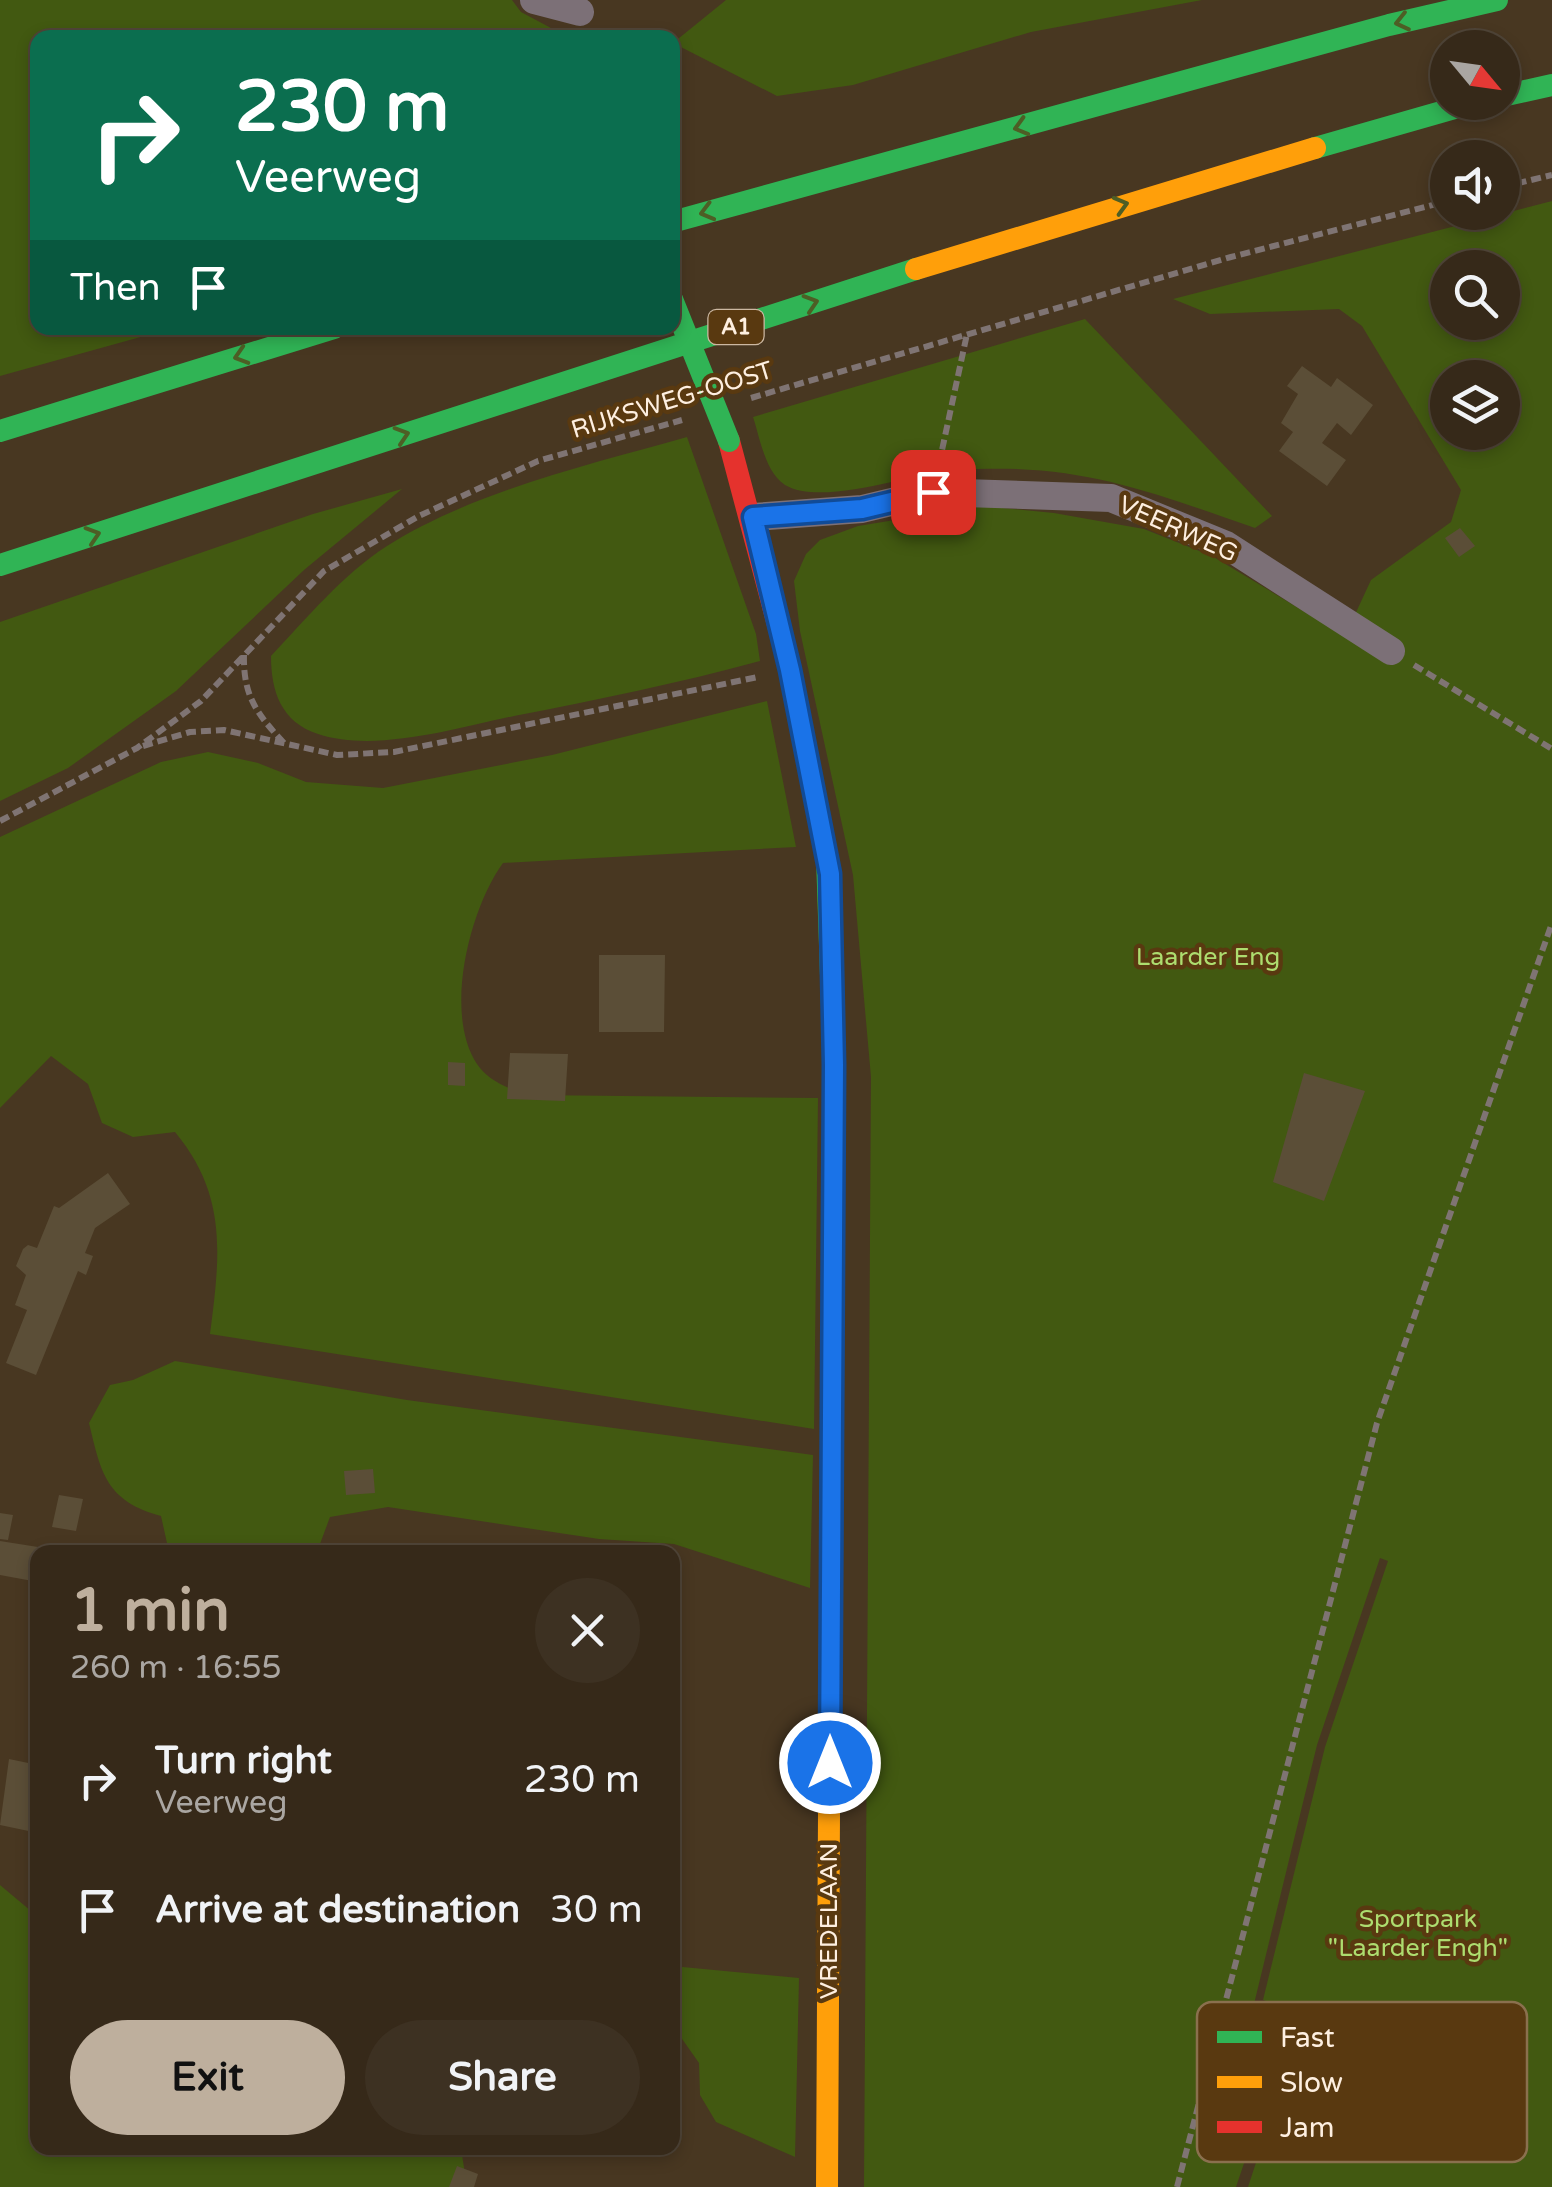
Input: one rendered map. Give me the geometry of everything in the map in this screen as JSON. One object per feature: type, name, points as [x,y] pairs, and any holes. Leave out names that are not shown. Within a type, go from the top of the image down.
[{"type":"main road","points":[[680,220],[1388,25],[1497,0]]},
{"type":"main road","points":[[1520,92],[1552,85]]},
{"type":"main road","name":"A1","points":[[0,565],[1067,220],[1430,115]]},
{"type":"main road","name":"VREDELAAN","points":[[680,319],[729,442],[753,517],[790,670],[830,874],[834,1065],[827,2187]]},
{"type":"main road","points":[[0,431],[311,335]]},
{"type":"street","points":[[534,0],[581,17]]},
{"type":"street","name":"VEERWEG","points":[[753,517],[862,509],[933,492],[1112,498],[1226,545],[1392,651]]},
{"type":"path","points":[[1520,182],[1552,174]]},
{"type":"path","name":"RIJKSWEG-OOST","points":[[737,402],[1231,257],[1430,206]]},
{"type":"path","points":[[933,492],[967,334]]},
{"type":"path","name":"RIJKSWEG-OOST","points":[[0,821],[137,748],[201,700],[324,571],[419,516],[538,461],[701,414]]},
{"type":"path","points":[[1392,651],[1552,748]]},
{"type":"path","points":[[244,654],[243,683],[252,708],[286,745]]},
{"type":"path","points":[[137,748],[190,732],[224,730],[337,755],[394,752],[790,670]]},
{"type":"path","points":[[1226,2002],[1378,1422],[1552,923]]},
{"type":"path","points":[[1177,2187],[1197,2111]]},
{"type":"green space","points":[[0,0],[512,0],[521,12],[551,28],[30,30],[30,335],[148,335],[0,376]]},
{"type":"green space","points":[[726,0],[1202,0],[1031,32],[853,85],[777,96],[680,47],[680,37]]},
{"type":"green space","points":[[1552,201],[1552,2187],[1248,2187],[1256,2162],[1527,2162],[1527,2002],[1263,2000],[1325,1747],[1388,1561],[1380,1558],[1317,1745],[1254,2002],[1197,2002],[1197,2162],[1244,2162],[1236,2187],[864,2187],[871,1077],[853,875],[800,631],[794,581],[806,554],[820,540],[858,526],[981,506],[1054,513],[1144,529],[1212,556],[1345,636],[1371,580],[1451,522],[1461,490],[1437,450],[1520,450],[1520,360],[1430,360],[1430,439],[1362,326],[1339,309],[1210,314],[1173,299],[1440,230],[1520,230],[1520,209]]},
{"type":"green space","points":[[1085,319],[1272,516],[1255,528],[1144,491],[1038,470],[957,470],[844,491],[801,491],[785,485],[768,463],[753,417]]},
{"type":"green space","points":[[687,437],[756,634],[760,661],[607,697],[390,740],[340,739],[318,734],[305,729],[287,713],[276,693],[271,656],[371,557],[420,527],[494,495]]},
{"type":"green space","points":[[402,489],[304,570],[176,691],[68,768],[0,801],[0,622],[313,514]]},
{"type":"green space","points":[[767,701],[796,847],[503,863],[480,906],[471,933],[462,1017],[467,1043],[482,1070],[500,1084],[530,1095],[818,1098],[814,1429],[210,1334],[217,1253],[212,1203],[192,1156],[175,1132],[133,1137],[102,1123],[88,1084],[51,1056],[0,1108],[0,837],[161,762],[208,752],[258,763],[306,782],[383,788],[552,755]]},
{"type":"green space","points":[[175,1361],[407,1400],[813,1455],[810,1588],[680,1545],[599,1539],[388,1507],[330,1517],[320,1545],[166,1545],[161,1516],[128,1502],[109,1483],[89,1423],[110,1385],[133,1380]]},
{"type":"green space","points":[[0,1885],[30,1910],[30,2155],[462,2155],[467,2187],[0,2187]]},
{"type":"green space","points":[[680,1967],[799,1978],[795,2157],[716,2122],[700,2095],[699,2063],[680,2036]]},
{"type":"building","points":[[1302,366],[1331,387],[1337,378],[1373,405],[1351,435],[1337,423],[1322,443],[1346,460],[1327,486],[1279,451],[1293,432],[1281,423],[1298,394],[1287,386]]},
{"type":"building","points":[[1460,528],[1475,546],[1459,557],[1445,538]]},
{"type":"building","points":[[599,955],[665,955],[664,1032],[599,1032]]},
{"type":"building","points":[[510,1053],[568,1054],[565,1101],[507,1099]]},
{"type":"building","points":[[448,1062],[465,1063],[465,1086],[448,1085]]},
{"type":"building","points":[[1304,1073],[1365,1091],[1324,1201],[1273,1182]]},
{"type":"building","points":[[108,1173],[130,1204],[95,1228],[85,1253],[93,1256],[86,1275],[78,1271],[36,1375],[6,1363],[27,1310],[15,1305],[26,1275],[16,1266],[23,1249],[28,1245],[37,1248],[54,1206],[59,1208]]},
{"type":"building","points":[[373,1469],[375,1493],[346,1495],[344,1471]]},
{"type":"building","points":[[59,1495],[83,1499],[76,1531],[52,1527]]},
{"type":"building","points":[[0,1513],[13,1515],[8,1540],[0,1539]]},
{"type":"building","points":[[0,1541],[30,1546],[30,1581],[0,1575]]},
{"type":"building","points":[[9,1759],[30,1763],[30,1831],[0,1825]]},
{"type":"building","points":[[457,2166],[478,2174],[474,2187],[449,2187]]},
{"type":"traffic: fast","points":[[680,220],[1389,25],[1497,0]]},
{"type":"traffic: fast","points":[[1520,92],[1552,85]]},
{"type":"traffic: fast","points":[[1315,148],[1430,115]]},
{"type":"traffic: fast","points":[[0,565],[916,269]]},
{"type":"traffic: fast","points":[[680,319],[729,441]]},
{"type":"traffic: fast","points":[[0,431],[311,335]]},
{"type":"traffic: fast","points":[[827,857],[834,1065],[830,1627]]},
{"type":"traffic: slow","points":[[916,269],[1315,148]]},
{"type":"traffic: slow","points":[[827,2187],[830,1627]]},
{"type":"traffic: jam","points":[[729,441],[790,670],[827,857]]},
{"type":"route","points":[[830,1763],[834,1065],[830,874],[790,670],[753,517],[862,509],[933,492]]},
{"type":"park label","name":"Laarder Eng","points":[[1208,957]]},
{"type":"park label","name":"Sportpark \"Laarder Engh\"","points":[[1418,1934]]}]
